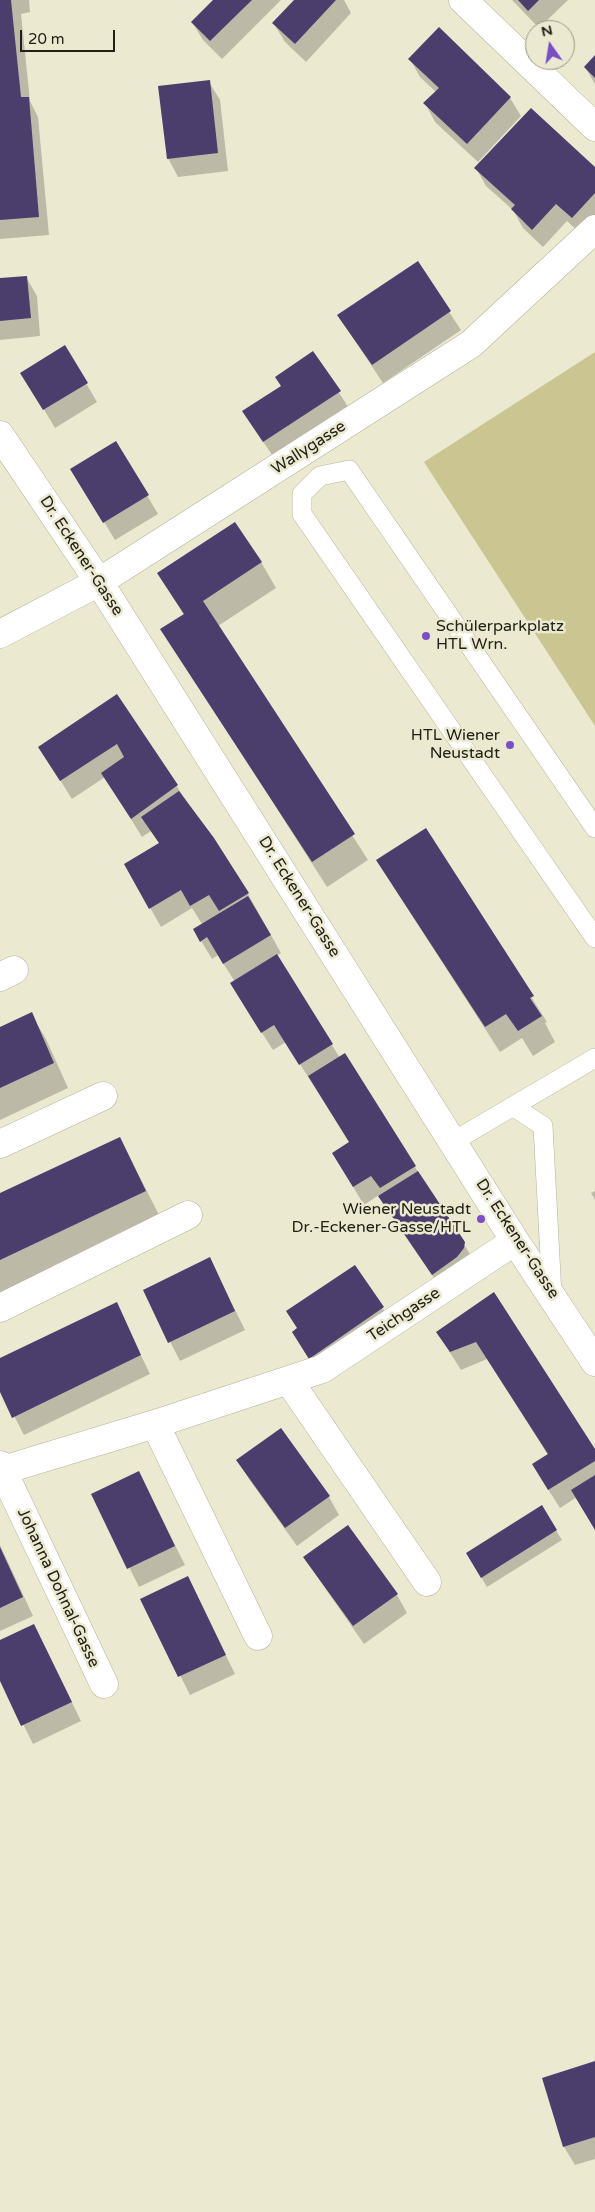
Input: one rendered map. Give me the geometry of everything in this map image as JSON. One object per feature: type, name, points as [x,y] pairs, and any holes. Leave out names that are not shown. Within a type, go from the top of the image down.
[{"type":"street","points":[[464,0],[595,127]]},
{"type":"street","name":"Wallygasse","points":[[0,634],[99,582],[471,344],[595,229]]},
{"type":"street","name":"Dr. Eckener-Gasse","points":[[0,435],[99,582],[516,1241],[595,1362]]},
{"type":"street","points":[[0,1144],[103,1096]]},
{"type":"street","points":[[0,1308],[188,1215]]},
{"type":"street","name":"Teichgasse","points":[[1,1469],[155,1424],[322,1369],[516,1241]]},
{"type":"street","points":[[289,1381],[427,1582]]},
{"type":"street","points":[[155,1424],[258,1636]]},
{"type":"street","name":"Johanna Dohnal-Gasse","points":[[1,1469],[104,1684]]},
{"type":"lane","points":[[595,828],[349,470],[320,476],[302,494],[302,514],[595,938]]},
{"type":"lane","points":[[454,1141],[595,1058]]},
{"type":"lane","points":[[514,1107],[543,1126],[552,1294]]},
{"type":"shaded area","points":[[595,352],[595,726],[424,462]]},
{"type":"building","points":[[0,0],[11,0],[21,97],[29,97],[39,217],[0,220]]},
{"type":"building","points":[[213,0],[252,0],[210,41],[191,22]]},
{"type":"building","points":[[294,0],[336,0],[295,44],[272,23]]},
{"type":"building","points":[[518,0],[539,0],[528,11]]},
{"type":"building","points":[[439,27],[511,97],[467,144],[423,103],[439,88],[408,59]]},
{"type":"building","points":[[595,55],[595,78],[584,67]]},
{"type":"building","points":[[210,80],[218,153],[167,159],[158,86]]},
{"type":"building","points":[[531,108],[595,167],[595,193],[572,218],[556,204],[532,230],[511,209],[515,205],[474,168]]},
{"type":"building","points":[[418,261],[451,311],[372,365],[337,315]]},
{"type":"building","points":[[27,276],[31,318],[0,321],[0,278]]},
{"type":"building","points":[[65,345],[88,383],[43,410],[20,373]]},
{"type":"building","points":[[313,351],[341,391],[263,442],[242,411],[281,386],[275,377]]},
{"type":"building","points":[[116,441],[149,495],[103,523],[70,469]]},
{"type":"building","points":[[235,522],[262,562],[203,601],[355,834],[312,862],[160,629],[184,614],[157,573]]},
{"type":"building","points":[[117,694],[178,785],[131,819],[101,773],[124,757],[117,744],[60,781],[38,747]]},
{"type":"building","points":[[179,791],[214,838],[249,893],[219,911],[209,895],[190,906],[181,890],[149,909],[124,864],[159,843],[141,817]]},
{"type":"building","points":[[426,828],[534,996],[530,998],[542,1016],[518,1031],[506,1014],[485,1027],[376,860]]},
{"type":"building","points":[[248,896],[271,935],[223,964],[207,937],[200,942],[193,929]]},
{"type":"building","points":[[277,954],[333,1044],[299,1065],[274,1025],[261,1033],[230,983]]},
{"type":"building","points":[[32,1012],[54,1063],[0,1088],[0,1027]]},
{"type":"building","points":[[345,1053],[416,1166],[380,1188],[371,1176],[353,1187],[332,1153],[349,1142],[308,1076]]},
{"type":"building","points":[[120,1137],[146,1191],[0,1260],[0,1193]]},
{"type":"building","points":[[418,1171],[465,1242],[464,1248],[457,1257],[432,1275],[378,1196]]},
{"type":"building","points":[[210,1257],[235,1311],[168,1343],[143,1290]]},
{"type":"building","points":[[355,1265],[384,1307],[309,1359],[292,1332],[297,1328],[286,1311]]},
{"type":"building","points":[[494,1292],[595,1449],[595,1461],[548,1490],[532,1464],[548,1454],[476,1342],[450,1352],[436,1332]]},
{"type":"building","points":[[117,1302],[141,1355],[12,1418],[0,1392],[0,1358]]},
{"type":"building","points":[[281,1428],[330,1496],[285,1528],[236,1460]]},
{"type":"building","points":[[139,1471],[175,1546],[127,1569],[91,1494]]},
{"type":"building","points":[[595,1475],[595,1530],[571,1490]]},
{"type":"building","points":[[542,1505],[557,1530],[481,1578],[466,1553]]},
{"type":"building","points":[[348,1525],[398,1594],[353,1626],[303,1557]]},
{"type":"building","points":[[0,1547],[23,1597],[0,1608]]},
{"type":"building","points":[[188,1576],[226,1655],[178,1677],[140,1599]]},
{"type":"building","points":[[34,1624],[72,1702],[21,1726],[0,1681],[0,1640]]},
{"type":"building","points":[[595,2061],[595,2137],[563,2147],[542,2078]]},
{"type":"place","name":"Schülerparkplatz HTL Wrn.","points":[[426,636]]},
{"type":"place","name":"HTL Wiener Neustadt","points":[[510,745]]},
{"type":"place","name":"Wiener Neustadt Dr.-Eckener-Gasse/HTL","points":[[481,1219]]}]
